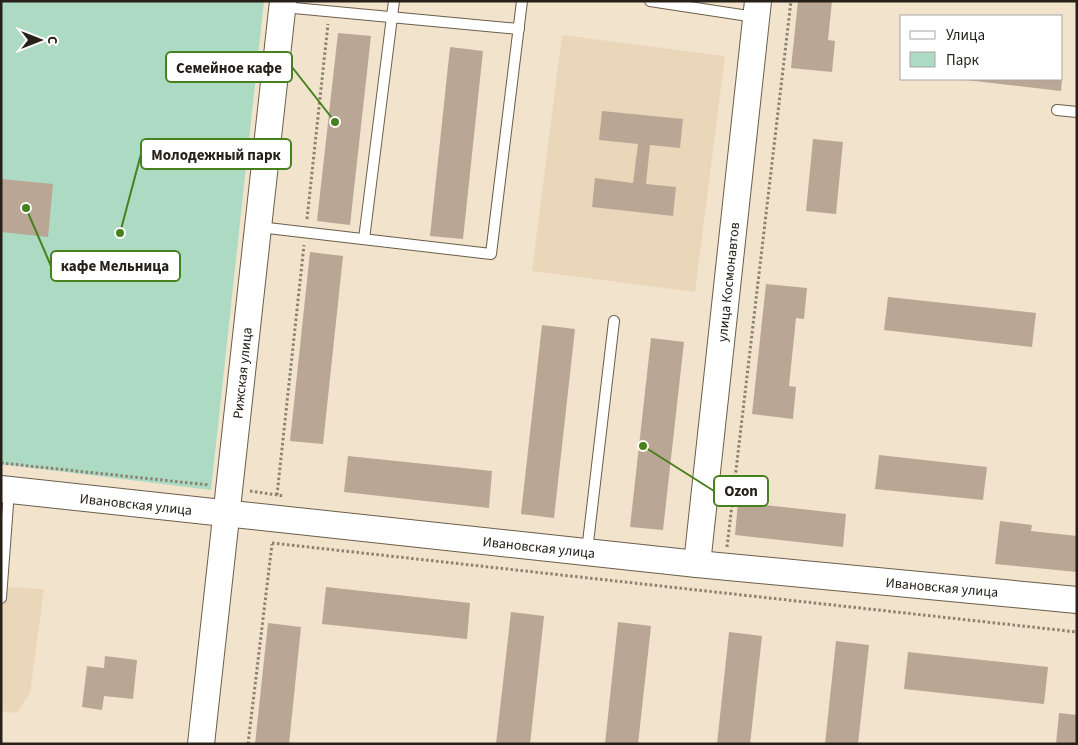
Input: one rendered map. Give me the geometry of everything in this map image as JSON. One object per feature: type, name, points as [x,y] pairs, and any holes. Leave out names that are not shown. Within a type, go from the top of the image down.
[{"type":"street","name":"Рижская улица","points":[[201,744],[282,4]]},
{"type":"street","name":"улица Космонавтов","points":[[697,564],[757,9]]},
{"type":"street","name":"Ивановская улица","points":[[5,490],[227,514],[273,531],[586,552],[1077,600]]},
{"type":"lane","points":[[364,239],[394,1]]},
{"type":"lane","points":[[258,227],[491,254],[522,1]]},
{"type":"lane","points":[[650,1],[757,9]]},
{"type":"lane","points":[[282,4],[330,11],[519,29]]},
{"type":"lane","points":[[1057,110],[1077,112]]},
{"type":"lane","points":[[586,552],[614,321]]},
{"type":"lane","points":[[1,598],[5,490]]},
{"type":"path","points":[[726,550],[791,1]]},
{"type":"path","points":[[248,744],[330,11]]},
{"type":"path","points":[[273,531],[1077,632]]},
{"type":"shaded area","points":[[562,35],[725,56],[695,292],[532,271]]},
{"type":"shaded area","points":[[1,587],[44,589],[30,693],[17,713],[1,711]]},
{"type":"green space","points":[[1,1],[264,1],[211,490],[1,464]]},
{"type":"building","points":[[798,1],[832,1],[828,40],[835,41],[832,72],[791,68]]},
{"type":"building","points":[[338,33],[371,36],[350,225],[317,221]]},
{"type":"building","points":[[450,47],[483,51],[463,239],[430,236]]},
{"type":"building","points":[[966,80],[1062,80],[1061,91]]},
{"type":"building","points":[[602,111],[683,119],[680,148],[650,145],[646,184],[676,187],[673,216],[592,207],[595,178],[633,183],[638,144],[599,140]]},
{"type":"building","points":[[813,139],[843,142],[836,214],[806,211]]},
{"type":"building","points":[[1,179],[53,184],[48,237],[1,232]]},
{"type":"building","points":[[310,252],[343,256],[323,444],[290,441]]},
{"type":"building","points":[[766,284],[807,288],[804,319],[796,318],[789,386],[796,387],[793,419],[752,414]]},
{"type":"building","points":[[888,297],[1036,313],[1032,347],[884,330]]},
{"type":"building","points":[[542,325],[575,329],[554,518],[521,514]]},
{"type":"building","points":[[651,338],[684,342],[663,530],[630,527]]},
{"type":"building","points":[[879,455],[987,467],[983,500],[875,489]]},
{"type":"building","points":[[348,456],[492,471],[489,508],[344,492]]},
{"type":"building","points":[[738,502],[846,514],[843,547],[735,535]]},
{"type":"building","points":[[1000,521],[1032,525],[1031,531],[1077,536],[1077,572],[995,564]]},
{"type":"building","points":[[326,587],[470,603],[467,639],[322,624]]},
{"type":"building","points":[[511,612],[544,616],[530,744],[496,744]]},
{"type":"building","points":[[618,622],[651,626],[638,744],[605,744]]},
{"type":"building","points":[[268,623],[301,627],[289,744],[255,744]]},
{"type":"building","points":[[729,632],[762,636],[750,744],[717,744]]},
{"type":"building","points":[[836,641],[869,645],[858,744],[825,744]]},
{"type":"building","points":[[908,652],[1048,667],[1044,704],[904,689]]},
{"type":"building","points":[[105,656],[137,660],[133,699],[104,696],[102,710],[82,707],[87,666],[104,668]]},
{"type":"building","points":[[1059,713],[1077,715],[1077,744],[1056,744]]},
{"type":"place","name":"Семейное кафе","points":[[335,122]]},
{"type":"place","name":"кафе Мельница","points":[[26,208]]},
{"type":"place","name":"Молодежный парк","points":[[120,233]]},
{"type":"place","name":"Ozon","points":[[643,446]]}]
